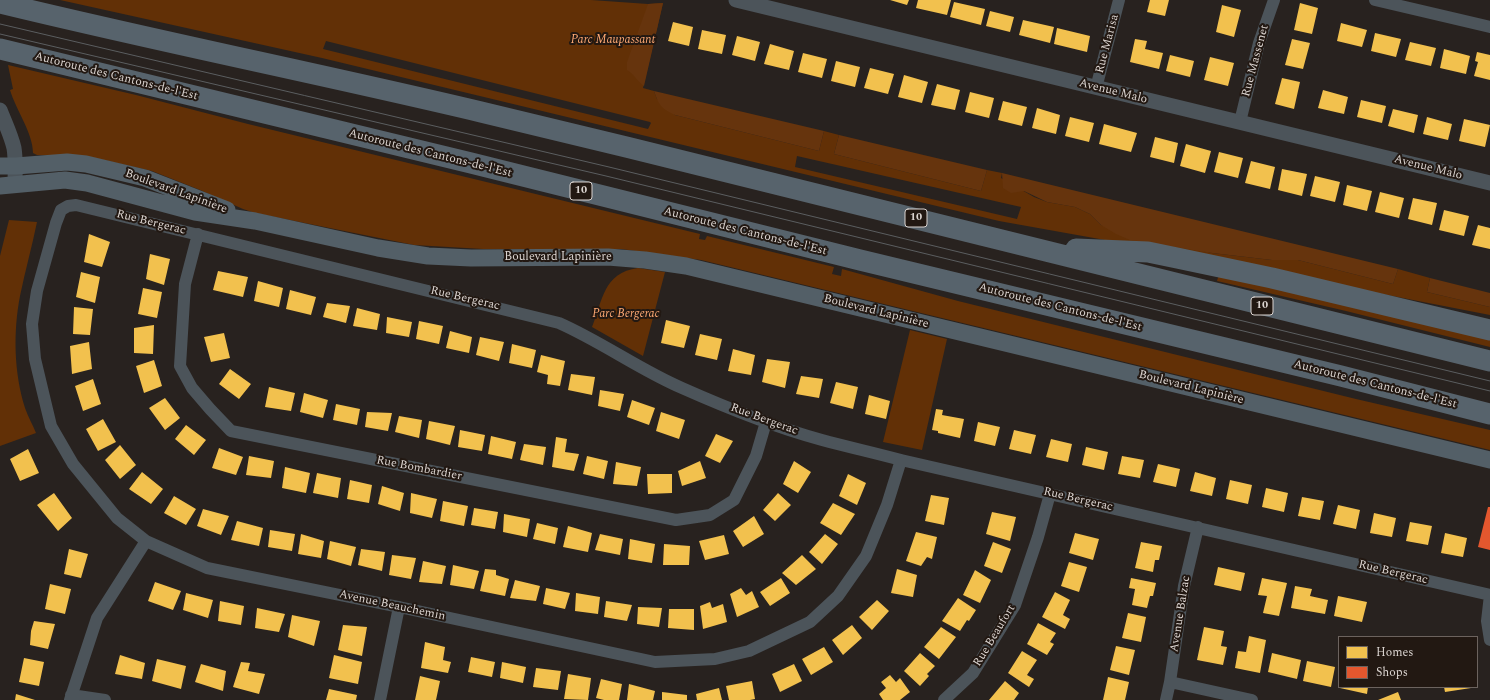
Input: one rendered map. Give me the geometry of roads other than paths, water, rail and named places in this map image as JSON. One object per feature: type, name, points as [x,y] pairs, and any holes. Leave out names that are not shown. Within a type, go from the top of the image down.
[{"type":"highway","name":"10","points":[[5,5],[483,112],[1490,361]]},
{"type":"highway","name":"Autoroute des Cantons-de-l'Est","points":[[8,51],[470,163],[860,260],[1341,376],[1490,414]]},
{"type":"highway","points":[[1035,248],[1148,252],[1160,254],[1272,278],[1490,330]]},
{"type":"main road","name":"Boulevard Lapinière","points":[[8,166],[67,162],[101,167],[144,178],[255,221]]},
{"type":"main road","name":"Boulevard Lapinière","points":[[8,186],[64,180],[83,182],[195,212],[255,221],[384,249],[428,256],[470,258],[608,257],[645,260],[698,269],[1490,460]]},
{"type":"street","name":"Avenue Malo","points":[[736,0],[1490,183]]},
{"type":"street","name":"Rue Marisa","points":[[1096,88],[1119,0]]},
{"type":"street","name":"Rue Massenet","points":[[1240,122],[1259,43],[1274,0]]},
{"type":"street","points":[[1375,0],[1490,28]]},
{"type":"street","points":[[0,110],[12,140],[8,166],[8,186]]},
{"type":"street","name":"Rue Bergerac","points":[[59,216],[68,206],[76,205],[559,323],[690,392],[766,422],[820,440],[901,460],[1490,595]]},
{"type":"street","name":"Avenue Beauchemin","points":[[59,216],[51,238],[37,291],[32,324],[34,359],[51,426],[73,464],[117,518],[146,541],[207,568],[399,607],[655,662],[715,660],[749,651],[810,622],[838,596],[866,556],[887,505],[901,460]]},
{"type":"street","name":"Rue Bombardier","points":[[198,234],[185,284],[180,366],[192,388],[231,431],[676,520],[710,515],[734,500],[756,456],[766,422]]},
{"type":"street","name":"Rue Beaufort","points":[[944,700],[973,673],[1015,605],[1050,494]]},
{"type":"street","name":"Avenue Balzac","points":[[1166,700],[1184,586],[1198,527]]},
{"type":"street","points":[[105,700],[71,698],[97,618],[146,541]]},
{"type":"street","points":[[1490,595],[1488,621],[1490,640]]},
{"type":"street","points":[[380,700],[399,607]]},
{"type":"street","points":[[1170,682],[1252,700]]},
{"type":"tram line","points":[[0,24],[609,167],[1490,381]]},
{"type":"tram line","points":[[0,34],[606,176],[1490,391]]},
{"type":"park label","name":"Parc Maupassant","points":[[613,41]]},
{"type":"park label","name":"Parc Bergerac","points":[[626,315]]}]
